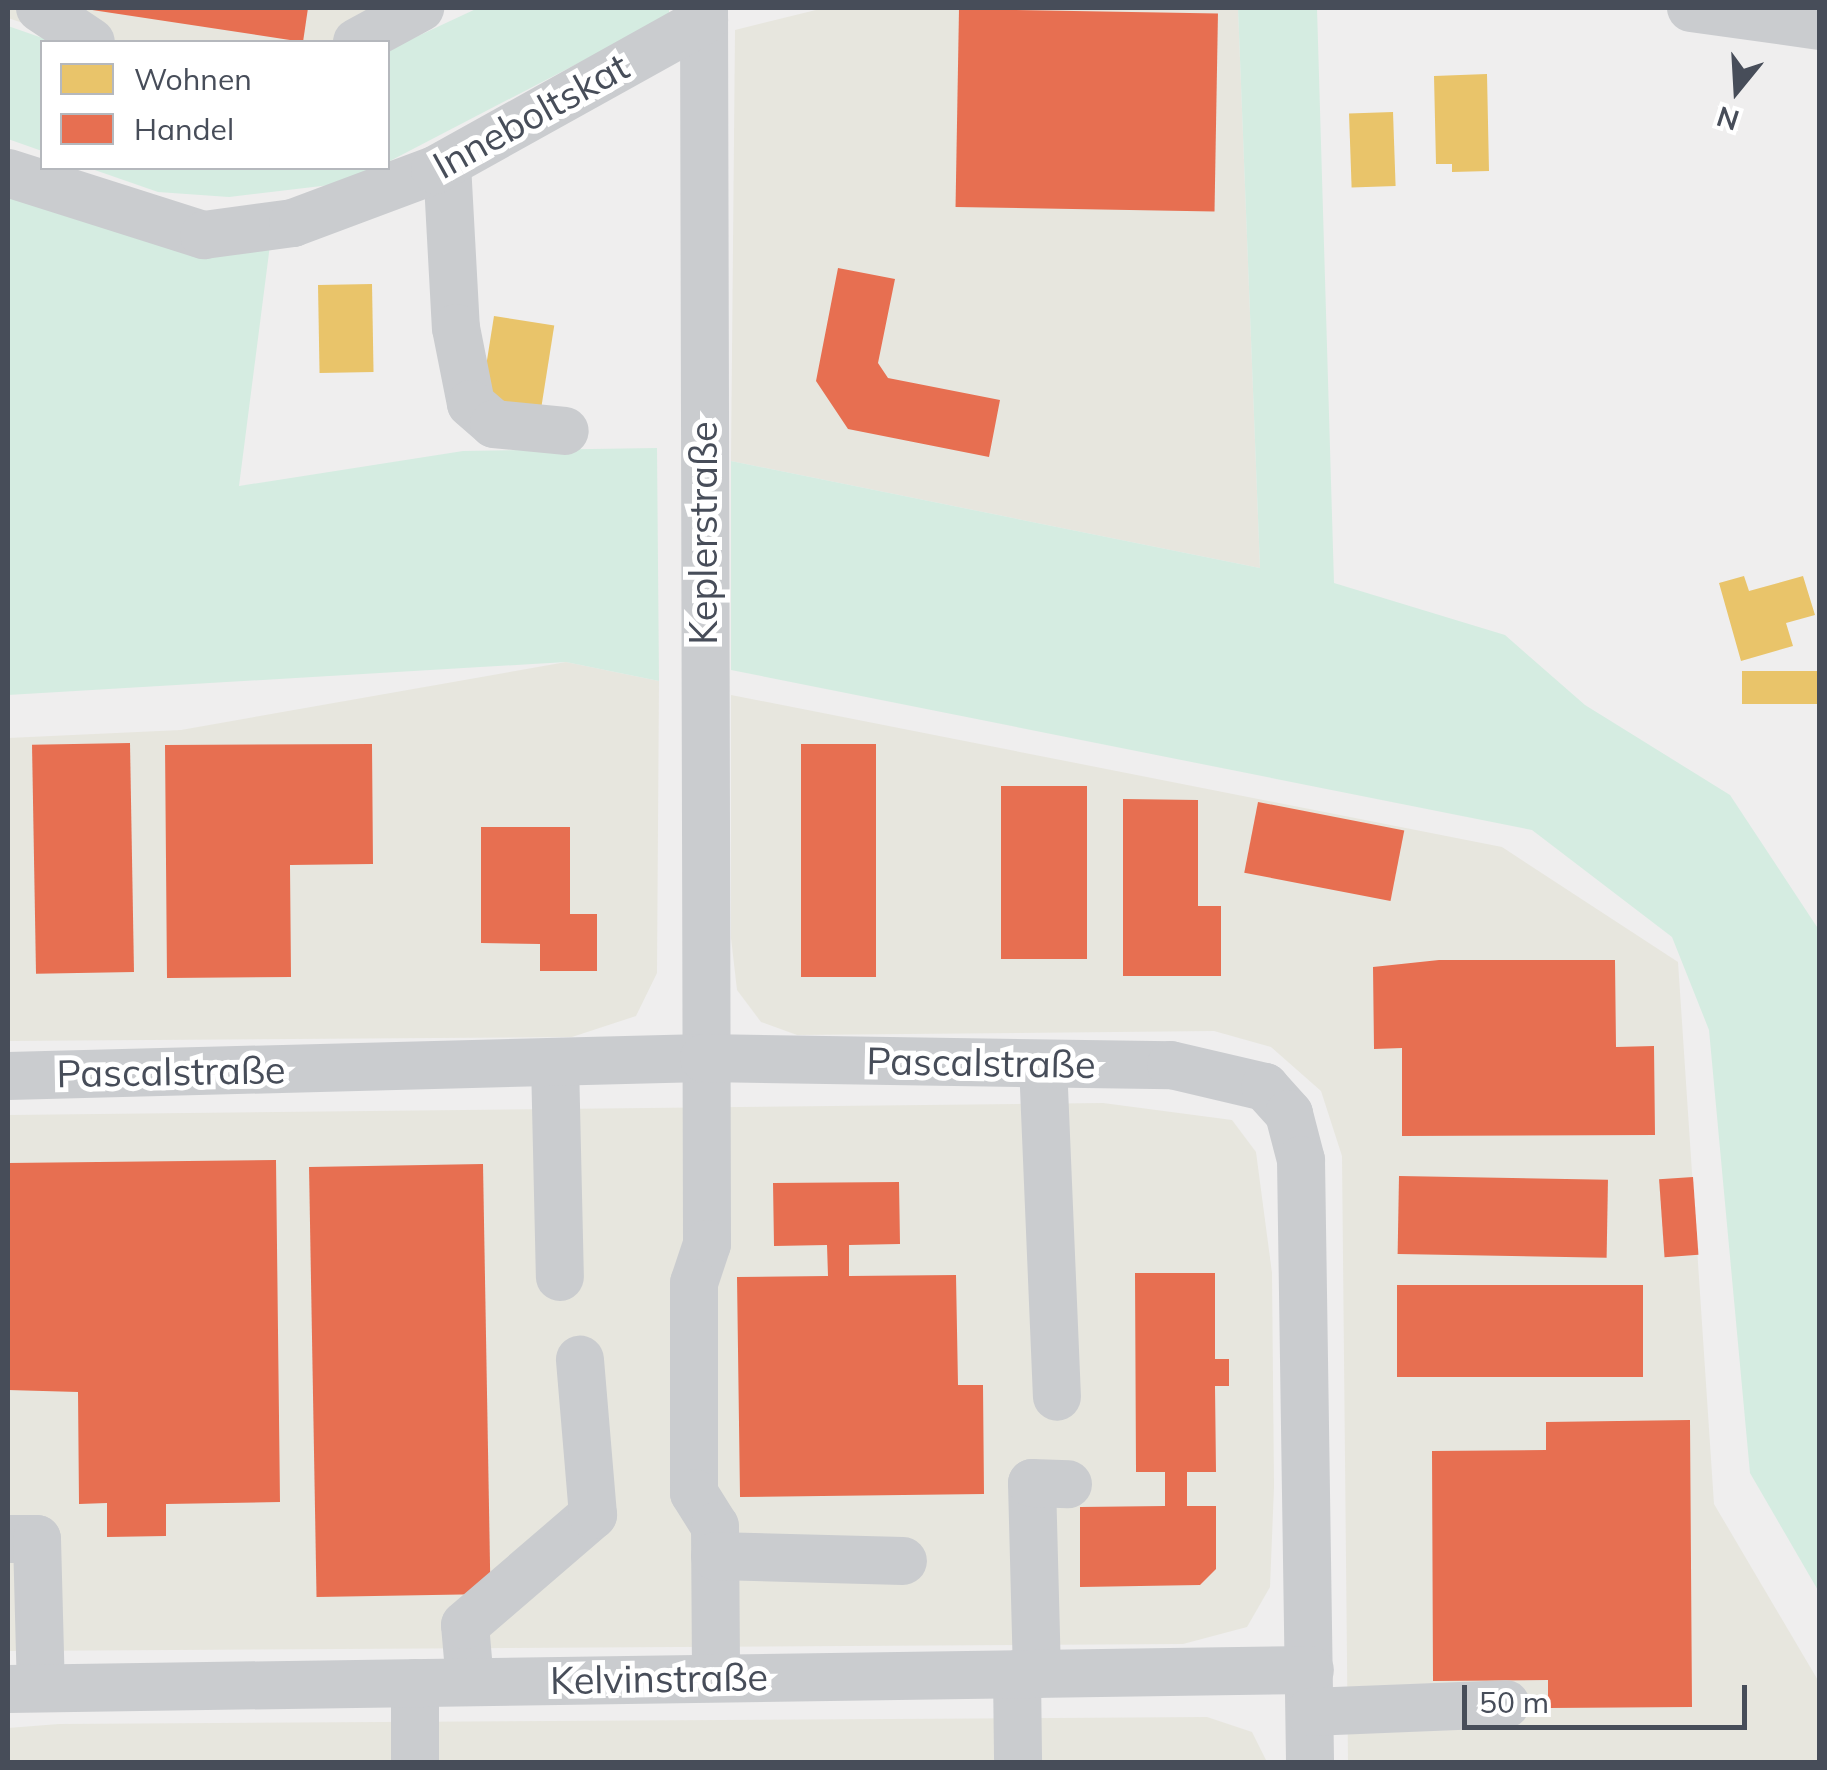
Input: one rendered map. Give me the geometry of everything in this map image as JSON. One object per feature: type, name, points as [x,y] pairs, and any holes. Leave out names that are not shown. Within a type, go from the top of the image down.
[{"type":"street","points":[[40,8],[88,40]]},
{"type":"street","points":[[362,40],[420,8]]},
{"type":"street","points":[[1691,8],[1820,26]]},
{"type":"street","name":"Inneboltskat","points":[[8,173],[204,235],[293,223],[447,164],[704,14]]},
{"type":"street","name":"Keplerstraße","points":[[704,14],[707,1244],[694,1283],[694,1494],[715,1526],[716,1678]]},
{"type":"street","points":[[447,164],[456,328],[471,404],[494,424],[566,431]]},
{"type":"street","name":"Pascalstraße","points":[[8,1076],[704,1058],[1043,1064],[1223,1072],[1264,1087],[1289,1114],[1301,1160],[1310,1762]]},
{"type":"street","points":[[555,1062],[560,1278]]},
{"type":"street","points":[[1043,1064],[1057,1397]]},
{"type":"street","points":[[470,1682],[464,1625],[593,1516],[580,1360]]},
{"type":"street","points":[[1018,1762],[1027,1674],[1032,1482],[1068,1484]]},
{"type":"street","points":[[8,1539],[37,1539],[24,1688]]},
{"type":"street","points":[[715,1556],[902,1561]]},
{"type":"street","name":"Kelvinstraße","points":[[24,1688],[1027,1674],[1506,1704]]},
{"type":"street","points":[[414,1682],[416,1762]]},
{"type":"shaded area","points":[[8,8],[445,8],[376,40],[74,40],[8,18]]},
{"type":"shaded area","points":[[824,8],[1238,8],[1260,568],[731,461],[735,30]]},
{"type":"shaded area","points":[[566,662],[659,681],[657,973],[636,1016],[572,1037],[8,1041],[8,738],[181,730]]},
{"type":"shaded area","points":[[731,695],[1502,847],[1678,962],[1714,1504],[1819,1682],[1819,1762],[1348,1762],[1342,1156],[1321,1091],[1271,1047],[1214,1031],[797,1035],[761,1022],[737,990],[731,938]]},
{"type":"shaded area","points":[[1103,1103],[1232,1120],[1256,1152],[1272,1273],[1274,1487],[1270,1587],[1247,1627],[1183,1644],[8,1651],[8,1115]]},
{"type":"shaded area","points":[[1207,1717],[1252,1732],[1267,1762],[8,1762],[8,1728],[59,1724]]},
{"type":"green space","points":[[478,8],[669,8],[669,16],[390,161],[390,49]]},
{"type":"green space","points":[[1238,8],[1317,8],[1334,583],[1505,635],[1585,705],[1730,795],[1819,930],[1819,1592],[1750,1473],[1709,1030],[1672,937],[1532,830],[731,670],[731,461],[1260,568]]},
{"type":"green space","points":[[8,26],[48,40],[40,40],[40,150],[8,139]]},
{"type":"green space","points":[[95,170],[372,170],[347,183],[229,197],[158,192]]},
{"type":"green space","points":[[8,190],[270,245],[239,486],[463,451],[657,448],[659,681],[566,662],[8,695]]},
{"type":"building: Wohnen","points":[[1487,74],[1489,171],[1452,172],[1452,164],[1436,164],[1434,76]]},
{"type":"building: Wohnen","points":[[1393,112],[1396,186],[1352,187],[1349,114]]},
{"type":"building: Wohnen","points":[[372,284],[374,372],[320,373],[318,285]]},
{"type":"building: Wohnen","points":[[494,316],[554,326],[541,410],[481,401]]},
{"type":"building: Wohnen","points":[[1744,576],[1749,591],[1803,576],[1815,615],[1786,623],[1793,646],[1741,661],[1719,583]]},
{"type":"building: Wohnen","points":[[1742,671],[1820,671],[1820,704],[1742,704]]},
{"type":"building: Handel","points":[[79,8],[308,8],[303,40]]},
{"type":"building: Handel","points":[[959,9],[1218,14],[1215,211],[956,207]]},
{"type":"building: Handel","points":[[838,268],[895,279],[878,363],[888,378],[1000,400],[989,457],[848,429],[816,381]]},
{"type":"building: Handel","points":[[130,743],[134,972],[36,974],[32,745]]},
{"type":"building: Handel","points":[[372,744],[373,864],[290,865],[291,977],[167,978],[165,745]]},
{"type":"building: Handel","points":[[801,744],[876,744],[876,977],[801,977]]},
{"type":"building: Handel","points":[[1001,786],[1087,786],[1087,959],[1001,959]]},
{"type":"building: Handel","points":[[1123,799],[1198,800],[1198,906],[1221,906],[1221,976],[1123,976]]},
{"type":"building: Handel","points":[[1258,802],[1404,830],[1391,901],[1244,873]]},
{"type":"building: Handel","points":[[481,827],[570,827],[570,914],[597,914],[597,971],[540,971],[540,944],[481,943]]},
{"type":"building: Handel","points":[[1439,960],[1615,960],[1616,1047],[1654,1046],[1655,1135],[1402,1136],[1402,1048],[1374,1049],[1373,967]]},
{"type":"building: Handel","points":[[276,1160],[280,1502],[166,1504],[166,1536],[107,1537],[107,1503],[79,1504],[78,1392],[8,1390],[8,1163]]},
{"type":"building: Handel","points":[[483,1164],[491,1594],[317,1597],[309,1167]]},
{"type":"building: Handel","points":[[1399,1176],[1608,1180],[1607,1258],[1398,1254]]},
{"type":"building: Handel","points":[[1693,1177],[1698,1255],[1665,1257],[1659,1179]]},
{"type":"building: Handel","points":[[899,1182],[900,1244],[849,1245],[849,1276],[956,1275],[958,1385],[983,1385],[984,1494],[740,1497],[737,1277],[828,1276],[827,1245],[774,1246],[773,1183]]},
{"type":"building: Handel","points":[[1135,1273],[1215,1273],[1215,1359],[1229,1359],[1229,1386],[1215,1386],[1216,1472],[1187,1472],[1187,1506],[1216,1506],[1216,1569],[1200,1585],[1080,1587],[1080,1507],[1165,1506],[1165,1472],[1136,1472]]},
{"type":"building: Handel","points":[[1397,1285],[1643,1285],[1643,1377],[1397,1377]]},
{"type":"building: Handel","points":[[1690,1420],[1692,1707],[1548,1708],[1548,1680],[1433,1681],[1432,1451],[1546,1450],[1546,1422]]}]
